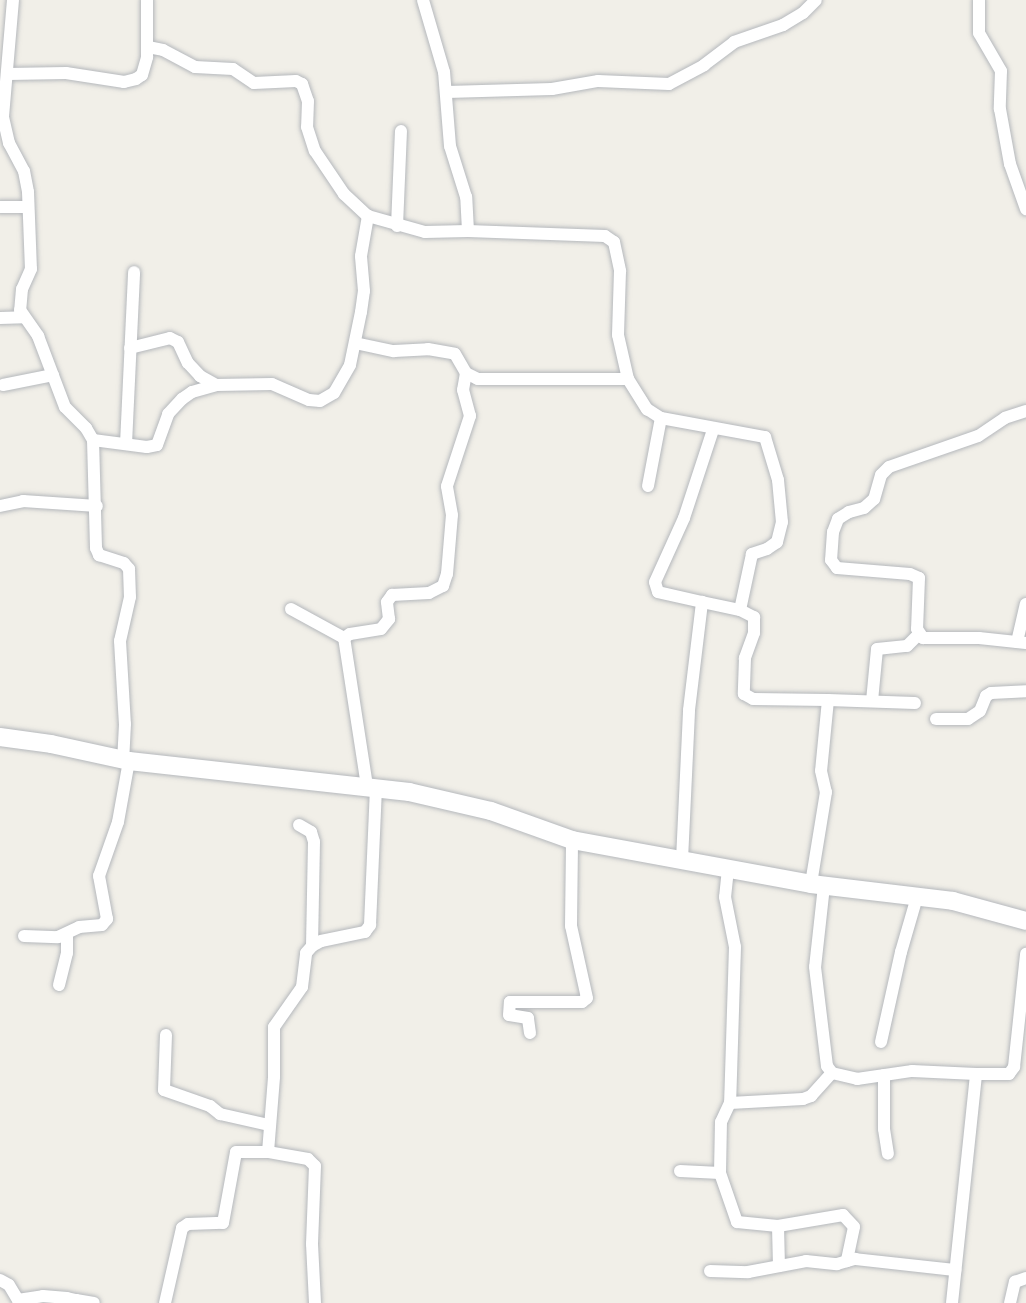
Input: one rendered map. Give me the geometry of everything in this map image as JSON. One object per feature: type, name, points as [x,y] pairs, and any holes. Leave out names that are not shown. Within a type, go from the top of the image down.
[{"type":"street","points":[[13,0],[3,117],[5,143],[24,171],[31,269],[19,300],[24,317],[38,336],[65,407],[86,428],[93,440],[97,506],[96,548],[99,555],[124,563],[131,579],[120,641],[126,759],[118,822],[99,876],[107,919],[102,925],[79,928],[67,934],[40,939],[24,936]]},
{"type":"street","points":[[8,74],[66,73],[124,82],[142,75],[148,47],[148,0]]},
{"type":"street","points":[[423,0],[447,92],[450,146],[466,197],[468,231]]},
{"type":"street","points":[[447,92],[552,89],[598,81],[669,84],[681,80],[734,42],[783,25],[803,13],[817,0]]},
{"type":"street","points":[[979,0],[979,33],[1001,71],[1000,109],[1010,164],[1026,209]]},
{"type":"street","points":[[148,47],[163,50],[195,67],[233,69],[254,83],[296,81],[302,84],[308,101],[307,127],[315,151],[344,194],[368,216],[397,226],[438,234],[468,231],[605,236],[614,242],[620,271],[618,334],[628,379],[646,409],[661,418],[765,438],[782,503],[782,522],[777,542],[752,554],[740,610]]},
{"type":"street","points":[[397,226],[401,131]]},
{"type":"street","points":[[0,207],[28,207]]},
{"type":"street","points":[[93,440],[157,444],[168,414],[182,399],[192,392],[216,385],[272,384],[309,400],[320,401],[334,393],[341,384],[355,343],[363,301],[361,256],[368,216]]},
{"type":"street","points":[[126,444],[134,272]]},
{"type":"street","points":[[0,318],[24,317]]},
{"type":"street","points":[[130,348],[170,338],[178,342],[188,363],[200,376],[216,385]]},
{"type":"street","points":[[355,343],[394,351],[428,349],[455,354],[466,373],[478,379],[628,379]]},
{"type":"street","points":[[344,638],[350,634],[381,629],[389,619],[387,601],[392,595],[429,593],[443,586],[447,574],[452,515],[446,486],[470,416],[463,390],[466,373]]},
{"type":"street","points":[[3,385],[53,375]]},
{"type":"street","points":[[872,701],[877,649],[907,646],[919,634],[919,578],[910,574],[833,565],[833,532],[838,519],[849,512],[864,508],[874,499],[881,475],[889,467],[978,436],[1005,418],[1026,411]]},
{"type":"street","points":[[648,486],[661,418]]},
{"type":"street","points":[[713,430],[684,518],[655,582],[658,592],[740,610],[754,618],[755,624],[745,658],[744,694],[753,699],[915,703]]},
{"type":"street","points":[[0,506],[23,501],[97,506]]},
{"type":"street","points":[[682,860],[689,710],[702,602]]},
{"type":"street","points":[[919,634],[923,638],[1022,642],[1026,604]]},
{"type":"street","points":[[291,609],[344,638]]},
{"type":"street","points":[[268,1152],[274,1077],[274,1027],[302,987],[306,953],[321,941],[365,932],[370,925],[372,786],[344,638]]},
{"type":"street","points":[[936,719],[968,719],[976,716],[991,693],[1026,691]]},
{"type":"street","points":[[828,700],[821,771],[826,792],[817,885],[815,967],[824,1020],[827,1066],[832,1073],[856,1079],[912,1071],[1009,1074],[1012,1072],[1026,954]]},
{"type":"street","points":[[0,737],[126,759],[372,786],[480,808],[572,840],[817,885],[953,901],[1026,921]]},
{"type":"street","points":[[299,825],[310,832],[314,842],[312,946]]},
{"type":"street","points":[[530,1033],[528,1018],[509,1015],[510,1002],[582,1002],[587,998],[570,926],[572,840]]},
{"type":"street","points":[[728,869],[725,897],[735,947],[730,1103],[721,1122],[720,1173],[737,1222],[778,1226],[843,1214],[854,1227],[847,1261]]},
{"type":"street","points":[[881,1042],[901,951],[917,897]]},
{"type":"street","points":[[59,985],[67,953],[67,934]]},
{"type":"street","points":[[166,1035],[164,1090],[210,1106],[220,1114],[269,1125]]},
{"type":"street","points":[[730,1103],[803,1100],[811,1096],[832,1073]]},
{"type":"street","points":[[951,1303],[976,1074]]},
{"type":"street","points":[[884,1075],[884,1129],[888,1154]]},
{"type":"street","points":[[165,1303],[182,1228],[188,1224],[223,1223],[236,1152],[268,1152],[308,1159],[315,1167],[312,1244],[315,1303]]},
{"type":"street","points":[[680,1171],[720,1173]]},
{"type":"street","points":[[778,1226],[779,1266]]},
{"type":"street","points":[[710,1271],[748,1272],[806,1262],[837,1264],[867,1259],[955,1270]]},
{"type":"street","points":[[1010,1303],[1014,1282],[1026,1278]]},
{"type":"street","points":[[0,1280],[9,1284],[18,1300],[43,1296],[94,1303]]}]
